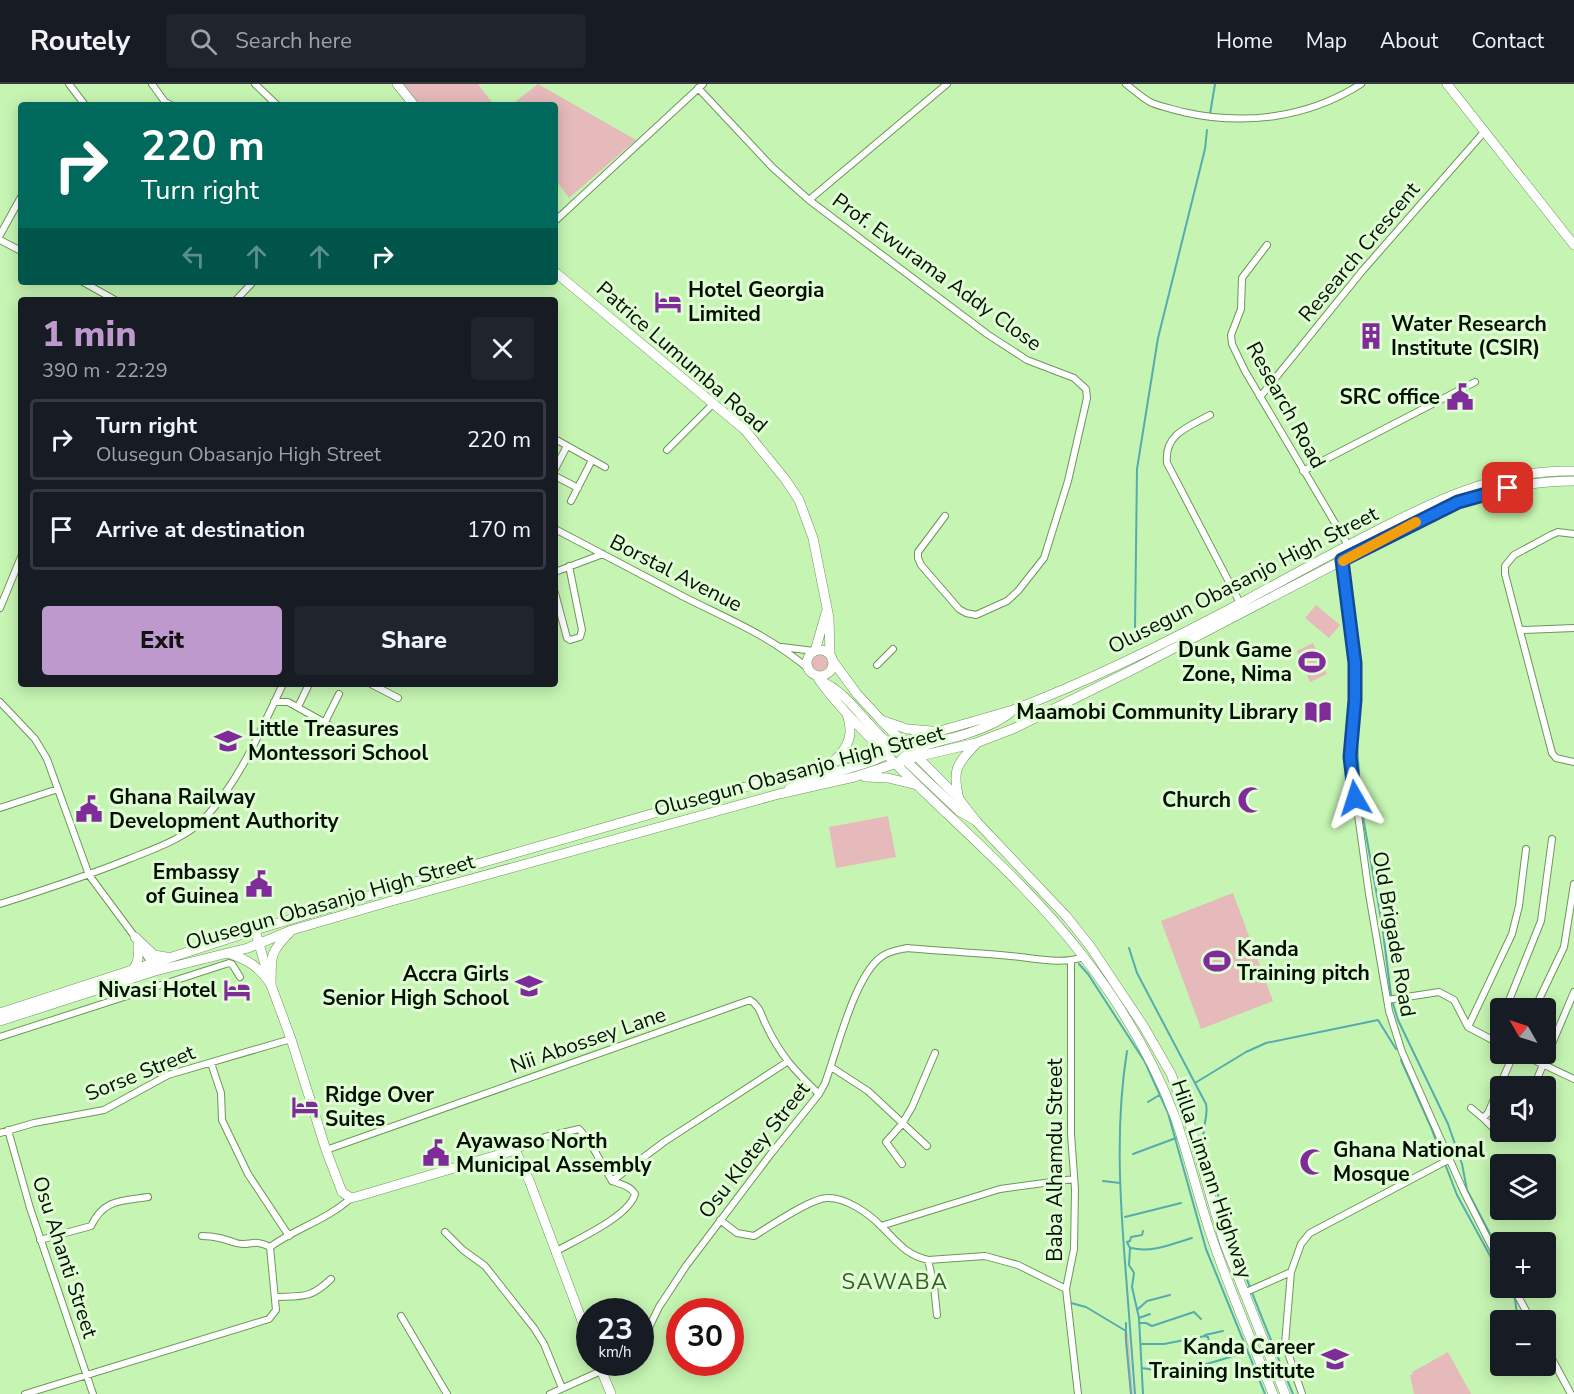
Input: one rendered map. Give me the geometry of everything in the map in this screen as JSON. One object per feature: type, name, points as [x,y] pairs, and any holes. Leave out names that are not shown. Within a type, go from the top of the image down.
[{"type":"main road","points":[[398,84],[412,102]]},
{"type":"main road","points":[[1446,84],[1574,245]]},
{"type":"main road","name":"Patrice Lumumba Road","points":[[558,275],[745,430],[799,500],[813,538],[827,608],[831,658]]},
{"type":"main road","name":"Olusegun Obasanjo High Street","points":[[0,1021],[255,930],[834,761],[891,749],[938,731],[1013,711],[1098,675],[1429,505],[1477,486],[1522,475],[1574,471]]},
{"type":"main road","name":"Olusegun Obasanjo High Street","points":[[2,1012],[133,969],[248,948],[292,930],[388,902],[779,794],[854,777],[907,758],[976,743],[1051,711],[1458,502],[1519,485],[1574,481]]},
{"type":"main road","name":"Patrice Lumumba Road","points":[[815,651],[827,608]]},
{"type":"main road","points":[[824,650],[857,694],[881,720],[891,749],[847,714],[815,675],[807,660],[815,651],[824,650]]},
{"type":"main road","points":[[815,675],[828,672],[832,667],[831,658]]},
{"type":"main road","points":[[815,675],[841,694],[891,749]]},
{"type":"main road","points":[[976,821],[959,811],[907,758],[998,722],[1013,711]]},
{"type":"main road","points":[[834,761],[849,742],[851,732],[847,714]]},
{"type":"main road","points":[[881,720],[907,729],[938,731]]},
{"type":"main road","points":[[959,799],[955,772],[961,759],[976,743]]},
{"type":"main road","points":[[779,794],[801,782],[891,749]]},
{"type":"main road","name":"Hilla Limann Highway","points":[[891,749],[907,758],[959,799],[976,821],[1021,867],[1090,946],[1158,1050],[1171,1074],[1189,1121],[1224,1242],[1285,1394]]},
{"type":"main road","name":"Hilla Limann Highway","points":[[891,749],[907,758],[917,785],[1013,875],[1052,916],[1084,957],[1135,1033],[1168,1101],[1212,1238],[1273,1394]]},
{"type":"main road","points":[[854,777],[888,778],[917,785]]},
{"type":"main road","points":[[255,930],[271,985],[342,1192],[351,1198],[515,1150],[576,1306]]},
{"type":"main road","points":[[271,985],[274,949],[292,930]]},
{"type":"main road","points":[[136,940],[154,955],[174,957]]},
{"type":"main road","points":[[133,969],[139,958],[136,940]]},
{"type":"main road","points":[[226,952],[251,962],[263,972],[271,985]]},
{"type":"main road","points":[[603,1376],[611,1394]]},
{"type":"street","points":[[69,84],[83,102]]},
{"type":"street","points":[[152,84],[165,102]]},
{"type":"street","points":[[255,84],[274,102]]},
{"type":"street","points":[[809,200],[947,84]]},
{"type":"street","points":[[1126,84],[1151,103],[1212,118],[1239,119],[1272,118],[1300,112],[1340,96],[1361,84]]},
{"type":"street","points":[[558,219],[700,86]]},
{"type":"street","name":"Prof. Ewurama Addy Close","points":[[700,86],[772,167],[809,200],[987,334],[1027,360],[1074,378],[1086,389],[1087,398],[1077,444],[1048,547],[1039,565],[1012,598],[976,615],[966,613],[959,609],[921,565],[918,552],[945,516]]},
{"type":"street","name":"Research Crescent","points":[[1260,397],[1363,270],[1485,131]]},
{"type":"street","points":[[0,235],[18,202]]},
{"type":"street","points":[[0,240],[18,249]]},
{"type":"street","name":"Research Road","points":[[1267,245],[1242,278],[1241,309],[1231,335],[1232,344],[1260,397],[1348,545]]},
{"type":"street","points":[[88,285],[110,297]]},
{"type":"street","points":[[239,297],[250,285]]},
{"type":"street","points":[[1304,471],[1475,382]]},
{"type":"street","points":[[667,450],[713,404]]},
{"type":"street","points":[[1210,415],[1176,434],[1169,443],[1166,453],[1167,463],[1240,603]]},
{"type":"street","points":[[558,441],[605,467]]},
{"type":"street","points":[[558,463],[567,446]]},
{"type":"street","points":[[571,501],[592,460]]},
{"type":"street","points":[[558,478],[578,488]]},
{"type":"street","name":"Borstal Avenue","points":[[558,531],[752,629],[781,647],[815,675]]},
{"type":"street","points":[[1574,534],[1558,532],[1551,535],[1514,555],[1505,566],[1505,574],[1552,753],[1556,758],[1574,762]]},
{"type":"street","points":[[558,571],[603,554]]},
{"type":"street","name":"Old Brigade Road","points":[[1342,560],[1355,663],[1355,700],[1350,757],[1389,1011],[1402,1052],[1490,1245]]},
{"type":"street","points":[[0,608],[18,564]]},
{"type":"street","points":[[558,604],[567,638],[570,640],[580,637],[582,630],[569,567]]},
{"type":"street","points":[[1521,630],[1574,628]]},
{"type":"street","name":"Borstal Avenue","points":[[781,647],[815,651]]},
{"type":"street","points":[[877,665],[893,649]]},
{"type":"street","points":[[0,904],[89,875],[186,833],[204,819],[242,766],[282,687]]},
{"type":"street","points":[[298,707],[308,687]]},
{"type":"street","points":[[377,687],[398,698]]},
{"type":"street","points":[[325,722],[339,694]]},
{"type":"street","points":[[0,702],[35,739],[47,759],[89,875],[153,967]]},
{"type":"street","points":[[274,702],[288,702],[338,730]]},
{"type":"street","points":[[0,808],[58,789]]},
{"type":"street","points":[[1510,998],[1541,921],[1552,839]]},
{"type":"street","points":[[1468,1027],[1512,934],[1519,906],[1526,849]]},
{"type":"street","points":[[1540,998],[1564,947],[1574,884]]},
{"type":"street","name":"Osu Klotey Street","points":[[654,1317],[686,1266],[819,1094],[831,1067],[857,991],[875,963],[892,951],[907,948],[1053,961],[1071,961],[1084,957]]},
{"type":"street","name":"Baba Alhamdu Street","points":[[1071,961],[1071,1134],[1074,1179],[1074,1249],[1066,1289],[1078,1394]]},
{"type":"street","points":[[0,1037],[229,963],[240,977]]},
{"type":"street","points":[[1387,1000],[1439,992],[1454,1000],[1468,1027],[1490,1039]]},
{"type":"street","points":[[1556,1034],[1574,992]]},
{"type":"street","name":"Nii Abossey Lane","points":[[326,1150],[750,1000],[758,1008],[773,1041],[787,1062],[819,1094]]},
{"type":"street","name":"Sorse Street","points":[[0,1133],[104,1110],[168,1075],[291,1038]]},
{"type":"street","points":[[902,1164],[886,1142],[902,1124],[912,1107],[935,1053]]},
{"type":"street","points":[[612,1181],[664,1142],[787,1062]]},
{"type":"street","points":[[211,1063],[221,1094],[222,1120],[248,1174],[289,1236]]},
{"type":"street","points":[[1483,1118],[1488,1113],[1509,1064]]},
{"type":"street","points":[[1538,1076],[1543,1064],[1574,1079]]},
{"type":"street","points":[[831,1067],[868,1091],[927,1146]]},
{"type":"street","points":[[1471,1108],[1490,1125]]},
{"type":"street","points":[[515,1150],[545,1137],[579,1129],[589,1141],[612,1181],[627,1186],[635,1194],[633,1201],[603,1225],[555,1252]]},
{"type":"street","name":"Osu Ahanti Street","points":[[8,1130],[40,1240],[93,1394]]},
{"type":"street","points":[[1302,1394],[1285,1344],[1291,1272],[1301,1244],[1310,1233],[1450,1160]]},
{"type":"street","points":[[881,1226],[1000,1190],[1074,1179]]},
{"type":"street","points":[[40,1240],[91,1226],[97,1214],[110,1203],[147,1197]]},
{"type":"street","points":[[720,1220],[737,1233],[754,1236],[814,1201],[827,1197],[849,1204],[881,1226],[903,1250],[928,1260],[985,1256],[1018,1265],[1066,1289]]},
{"type":"street","points":[[270,1247],[333,1213],[351,1198]]},
{"type":"street","points":[[446,1232],[485,1266],[534,1328],[544,1344],[556,1392],[585,1376]]},
{"type":"street","points":[[202,1236],[222,1238],[237,1244],[260,1242],[270,1247]]},
{"type":"street","points":[[25,1394],[269,1318],[276,1310],[270,1247]]},
{"type":"street","points":[[928,1260],[937,1315]]},
{"type":"street","points":[[1244,1293],[1291,1272]]},
{"type":"street","points":[[275,1297],[311,1294],[331,1279]]},
{"type":"street","points":[[401,1316],[447,1394]]},
{"type":"street","points":[[1556,1366],[1571,1394]]},
{"type":"shaded area","points":[[403,84],[478,84],[492,102],[416,102]]},
{"type":"shaded area","points":[[538,84],[636,140],[569,198],[558,183],[558,102],[515,102]]},
{"type":"shaded area","points":[[1316,605],[1340,625],[1329,638],[1305,618]]},
{"type":"shaded area","name":"Dunk Game Zone, Nima","points":[[1313,643],[1327,674],[1310,682],[1297,651]]},
{"type":"shaded area","points":[[820,653],[827,656],[830,663],[827,670],[820,673],[813,670],[810,663],[813,656]]},
{"type":"shaded area","points":[[888,816],[896,857],[836,868],[829,827]]},
{"type":"shaded area","name":"Kanda Training pitch","points":[[1233,893],[1273,1001],[1201,1029],[1161,921]]},
{"type":"shaded area","points":[[1124,1332],[1128,1333],[1133,1394],[1130,1394]]},
{"type":"shaded area","points":[[1448,1352],[1471,1394],[1414,1394],[1410,1375],[1413,1374],[1412,1372]]},
{"type":"waterway","points":[[1210,114],[1215,84]]},
{"type":"waterway","points":[[1135,628],[1137,469],[1158,338],[1205,149],[1207,130]]},
{"type":"waterway","points":[[1348,565],[1360,680],[1357,743],[1361,806],[1382,924],[1391,995]]},
{"type":"waterway","points":[[1129,948],[1137,973],[1206,1104],[1204,1140],[1221,1205],[1243,1269],[1293,1394]]},
{"type":"waterway","points":[[1079,964],[1088,974],[1145,1062],[1168,1113],[1206,1249],[1265,1394]]},
{"type":"waterway","points":[[1393,1004],[1398,1020],[1448,1124],[1462,1164],[1467,1190],[1490,1234]]},
{"type":"waterway","points":[[1195,1083],[1246,1052],[1266,1043],[1378,1020],[1396,1049]]},
{"type":"waterway","points":[[1127,1051],[1121,1107],[1120,1163],[1135,1394]]},
{"type":"waterway","points":[[1401,1060],[1430,1125],[1457,1195],[1490,1256]]},
{"type":"waterway","points":[[1148,1102],[1161,1094]]},
{"type":"waterway","points":[[1133,1154],[1176,1138]]},
{"type":"waterway","points":[[1103,1181],[1120,1183]]},
{"type":"waterway","points":[[1125,1217],[1181,1203]]},
{"type":"waterway","points":[[1143,1231],[1142,1235],[1131,1237],[1127,1242],[1130,1248],[1129,1265],[1134,1273],[1132,1287],[1139,1318],[1143,1394]]},
{"type":"waterway","points":[[1131,1248],[1154,1249],[1192,1238]]},
{"type":"waterway","points":[[1138,1309],[1147,1301],[1170,1295]]},
{"type":"waterway","points":[[1514,1298],[1516,1310]]},
{"type":"waterway","points":[[1071,1303],[1086,1307],[1126,1331]]},
{"type":"waterway","points":[[1139,1323],[1152,1326],[1194,1312],[1201,1319]]},
{"type":"waterway","points":[[1139,1318],[1150,1314]]},
{"type":"waterway","points":[[1126,1323],[1131,1394]]},
{"type":"waterway","points":[[1205,1335],[1223,1331]]},
{"type":"waterway","points":[[1141,1344],[1164,1344],[1205,1336],[1209,1341]]},
{"type":"waterway","points":[[1142,1368],[1177,1370],[1236,1355]]},
{"type":"waterway","points":[[1183,1368],[1184,1377]]},
{"type":"slow traffic","points":[[1343,561],[1416,522]]},
{"type":"place","name":"Hotel Georgia Limited","points":[[668,302]]},
{"type":"place","name":"Water Research Institute (CSIR)","points":[[1371,336]]},
{"type":"place","name":"SRC office","points":[[1460,397]]},
{"type":"place","name":"Dunk Game Zone, Nima","points":[[1312,662]]},
{"type":"place","name":"Maamobi Community Library","points":[[1318,712]]},
{"type":"place","name":"Little Treasures Montessori School","points":[[228,741]]},
{"type":"place","name":"Church","points":[[1251,800]]},
{"type":"place","name":"Ghana Railway Development Authority","points":[[89,809]]},
{"type":"place","name":"Embassy of Guinea","points":[[259,884]]},
{"type":"place","name":"Kanda Training pitch","points":[[1217,961]]},
{"type":"place","name":"Accra Girls Senior High School","points":[[529,986]]},
{"type":"place","name":"Nivasi Hotel","points":[[237,990]]},
{"type":"place","name":"Ridge Over Suites","points":[[305,1107]]},
{"type":"place","name":"Ayawaso North Municipal Assembly","points":[[436,1153]]},
{"type":"place","name":"Ghana National Mosque","points":[[1313,1162]]},
{"type":"place","name":"Kanda Career Training Institute","points":[[1335,1359]]},
{"type":"district","name":"SAWABA","points":[[895,1282]]},
{"type":"route","points":[[1355,798],[1350,757],[1355,700],[1355,663],[1342,560],[1458,502],[1508,488]]}]
